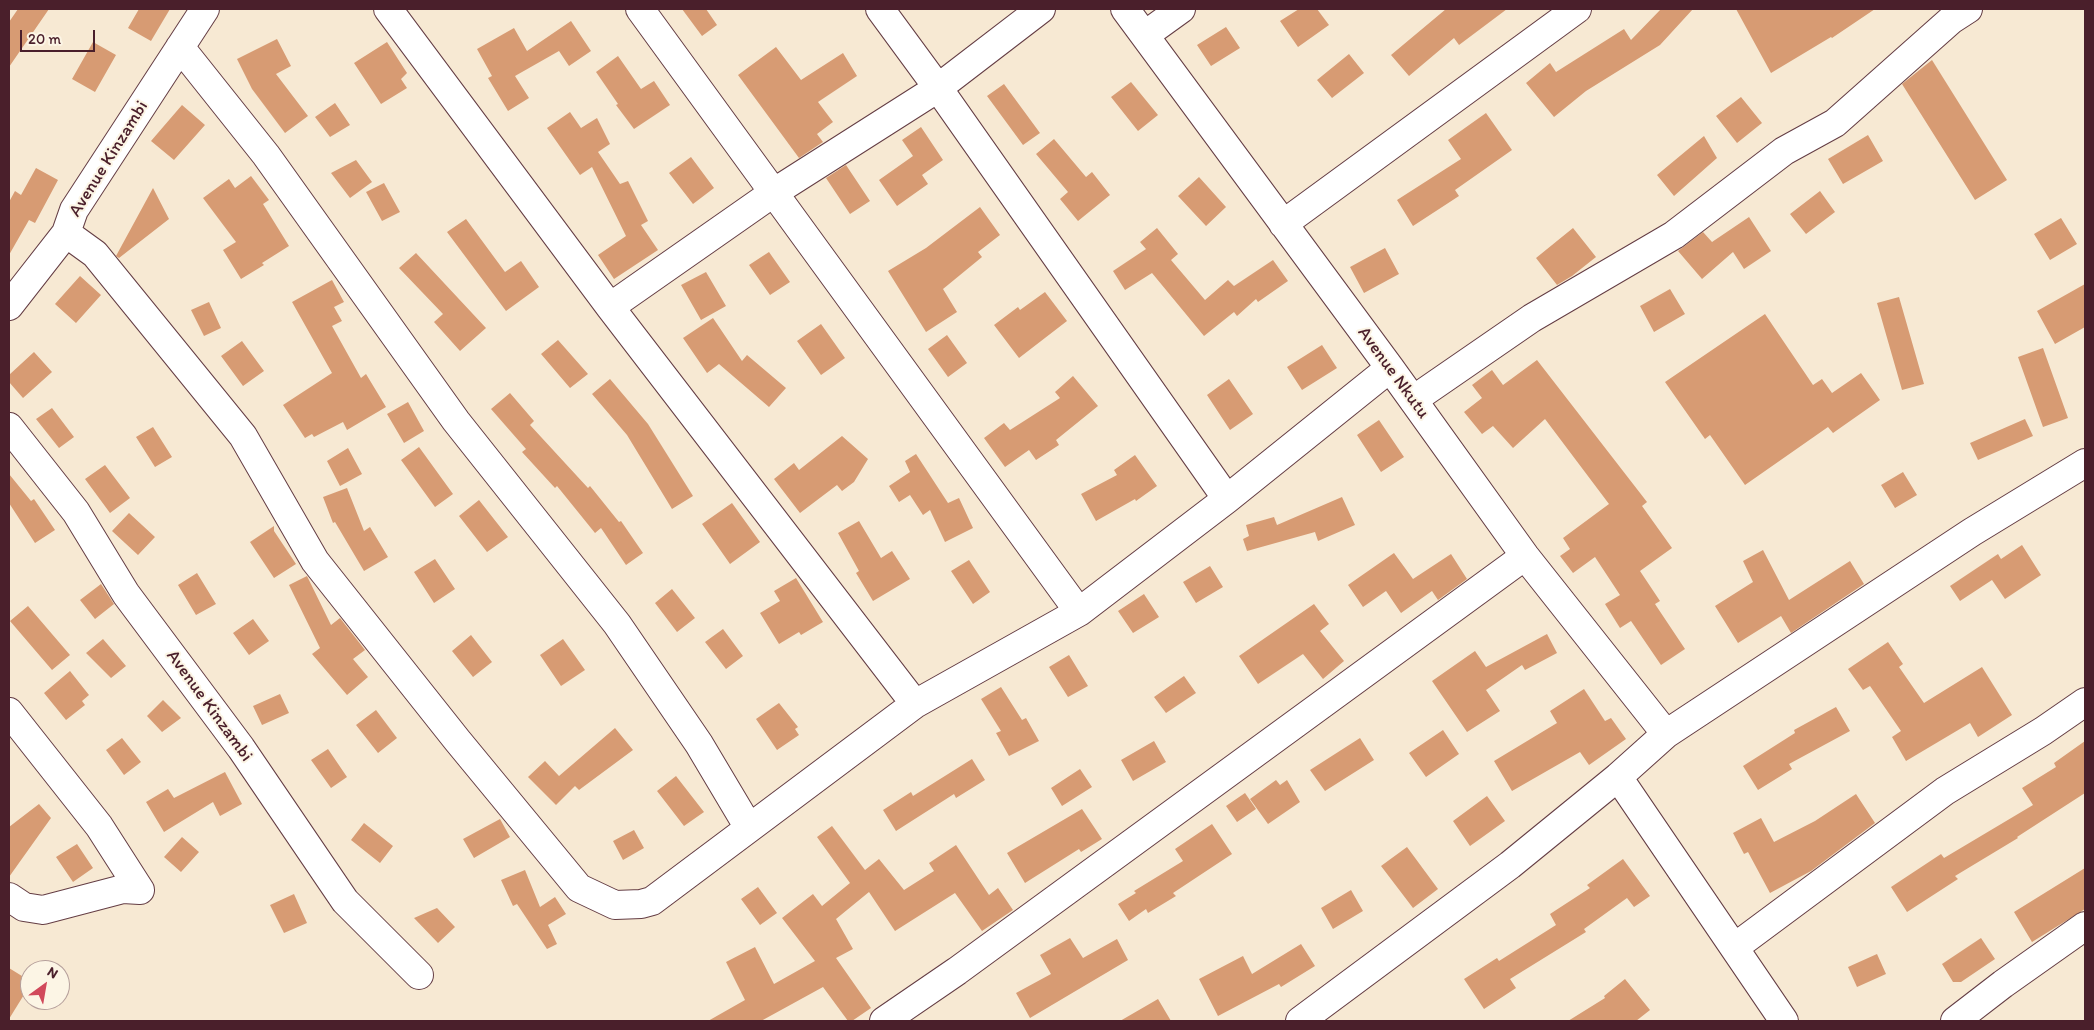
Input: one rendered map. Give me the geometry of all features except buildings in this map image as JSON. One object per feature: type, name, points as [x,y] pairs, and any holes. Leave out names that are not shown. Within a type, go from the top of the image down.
[{"type":"street","name":"Avenue Kinzambi","points":[[9,306],[66,233],[74,210],[205,9]]},
{"type":"street","points":[[388,9],[610,307],[915,704]]},
{"type":"street","points":[[640,9],[1079,612]]},
{"type":"street","points":[[880,9],[938,88],[1227,500]]},
{"type":"street","points":[[610,307],[773,193],[938,88],[1041,9]]},
{"type":"street","name":"Avenue Nkutu","points":[[1125,9],[1390,368],[1525,556],[1666,734]]},
{"type":"street","points":[[1145,35],[1181,9]]},
{"type":"street","points":[[1283,224],[1577,9]]},
{"type":"street","points":[[1413,400],[1532,318],[1674,235],[1784,151],[1835,123],[1952,20],[1968,9]]},
{"type":"street","points":[[180,47],[266,155],[456,420],[617,624],[699,744],[749,828]]},
{"type":"street","points":[[66,233],[95,254],[244,436],[315,561],[457,740],[579,888],[615,905],[641,904],[652,901],[915,704],[1079,612],[1227,500],[1390,368]]},
{"type":"street","name":"Avenue Kinzambi","points":[[9,427],[76,512],[126,594],[241,748],[345,901],[419,975]]},
{"type":"street","points":[[1300,1021],[1510,865],[1618,777],[1666,734],[1972,532],[2085,463]]},
{"type":"street","points":[[884,1021],[957,972],[1525,556]]},
{"type":"street","points":[[1735,947],[1945,791],[2043,731],[2085,702]]},
{"type":"street","points":[[9,712],[99,826],[140,890],[123,888],[44,910],[24,907],[9,897]]},
{"type":"street","points":[[1618,777],[1784,1021]]},
{"type":"street","points":[[1955,1021],[2085,926]]}]
